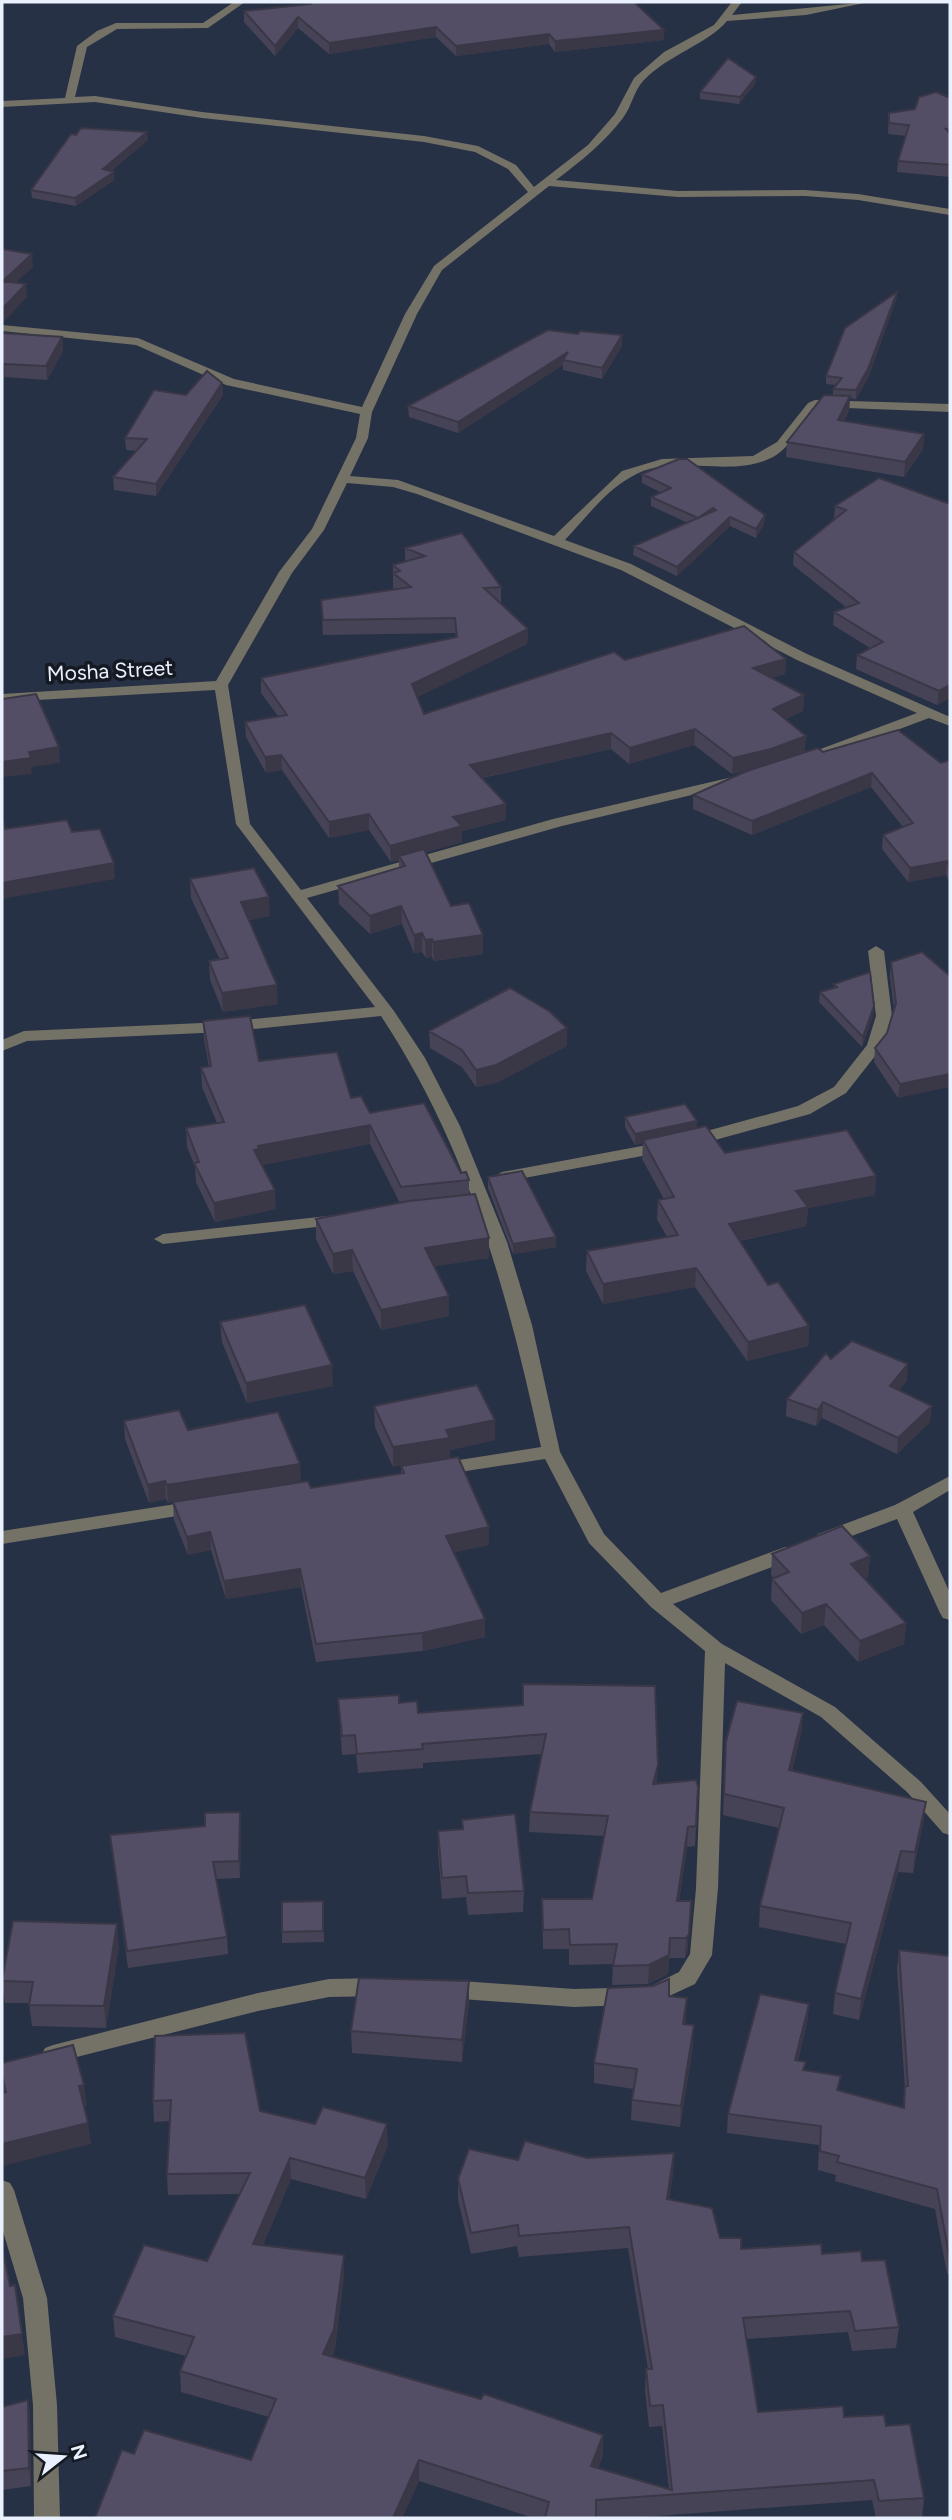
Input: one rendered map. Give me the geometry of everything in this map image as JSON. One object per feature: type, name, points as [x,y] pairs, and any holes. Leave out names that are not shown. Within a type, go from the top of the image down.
[{"type":"street","points":[[70,99],[82,47],[100,33],[116,26],[205,26],[240,2]]},
{"type":"street","points":[[737,2],[726,18],[668,54],[638,80],[620,115],[592,147],[550,183],[533,192],[438,268],[411,314],[366,412],[362,438],[318,530],[286,572],[220,685],[243,824],[386,1011],[417,1058],[452,1126],[483,1205],[523,1325],[551,1452],[596,1538],[658,1602],[715,1649],[828,1712],[914,1787],[950,1827]]},
{"type":"street","points":[[726,18],[806,12],[864,2]]},
{"type":"street","points":[[2,104],[70,99],[336,127],[465,146],[478,149],[512,167],[533,192]]},
{"type":"street","points":[[550,183],[678,194],[805,193],[858,197],[950,212]]},
{"type":"street","points":[[2,328],[138,342],[230,382],[366,412]]},
{"type":"street","points":[[556,541],[626,474],[670,461],[748,460],[766,456],[777,449],[812,406],[819,403],[950,408]]},
{"type":"street","points":[[342,479],[394,483],[636,572],[803,657],[950,722]]},
{"type":"street","name":"Mosha Street","points":[[2,698],[220,685]]},
{"type":"street","points":[[801,761],[930,713]]},
{"type":"street","points":[[297,896],[558,822],[750,776]]},
{"type":"street","points":[[474,1182],[674,1145],[767,1122],[804,1110],[840,1090],[875,1046],[884,1016],[876,951]]},
{"type":"street","points":[[2,1046],[24,1036],[224,1027],[386,1011]]},
{"type":"street","points":[[459,1208],[483,1205]]},
{"type":"street","points":[[163,1239],[350,1219]]},
{"type":"street","points":[[415,1473],[551,1452]]},
{"type":"street","points":[[658,1602],[902,1510],[950,1482]]},
{"type":"street","points":[[2,1538],[212,1504]]},
{"type":"street","points":[[902,1510],[950,1613]]},
{"type":"street","points":[[428,1988],[574,1998],[652,1995],[687,1978],[701,1955],[708,1888],[715,1649]]},
{"type":"street","points":[[27,2062],[79,2046],[258,2002],[329,1988],[402,1987]]},
{"type":"street","points":[[2,2190],[35,2298],[46,2405],[47,2518]]},
{"type":"building","points":[[310,2],[634,2],[664,30],[555,41],[549,34],[456,46],[436,27],[329,43],[298,17],[275,46],[244,11],[311,4]]},
{"type":"building","points":[[728,58],[756,77],[740,97],[700,92]]},
{"type":"building","points":[[936,92],[950,98],[950,130],[946,129],[950,134],[950,165],[898,161],[909,125],[889,123],[889,113],[915,109],[919,97]]},
{"type":"building","points":[[81,128],[147,132],[103,169],[114,172],[75,198],[31,190],[71,134],[76,135]]},
{"type":"building","points":[[2,249],[32,254],[3,281],[26,284],[2,309]]},
{"type":"building","points":[[897,292],[868,369],[856,390],[833,389],[842,378],[826,376],[845,328]]},
{"type":"building","points":[[548,330],[622,335],[602,368],[563,360],[568,352],[458,422],[408,406]]},
{"type":"building","points":[[2,333],[62,337],[46,366],[4,364],[2,367]]},
{"type":"building","points":[[207,371],[222,383],[156,484],[113,477],[147,439],[125,438],[154,390],[186,395]]},
{"type":"building","points":[[824,395],[850,396],[838,420],[924,434],[905,462],[787,442]]},
{"type":"building","points":[[679,459],[687,459],[765,515],[756,529],[730,517],[677,567],[634,546],[698,518],[651,497],[671,488],[642,474]]},
{"type":"building","points":[[879,478],[950,504],[950,685],[939,691],[857,655],[883,642],[834,612],[859,603],[794,552],[846,510],[835,506]]},
{"type":"building","points":[[462,533],[501,587],[484,588],[528,629],[412,684],[424,714],[614,652],[625,660],[744,626],[786,659],[753,668],[804,695],[773,709],[806,736],[771,749],[733,758],[695,729],[630,748],[611,733],[470,765],[506,804],[453,817],[462,826],[390,846],[369,814],[329,822],[281,755],[265,757],[245,722],[287,715],[261,678],[457,637],[455,618],[323,620],[321,600],[411,587],[393,573],[400,571],[393,565],[425,556],[405,548]]},
{"type":"building","points":[[36,694],[59,747],[29,752],[31,758],[2,762],[2,699]]},
{"type":"building","points":[[898,730],[941,763],[950,760],[950,867],[947,861],[910,868],[883,835],[913,823],[872,773],[752,821],[693,795],[747,771],[818,748],[823,752]]},
{"type":"building","points":[[2,817],[5,829],[67,820],[72,832],[100,829],[114,863],[2,883]]},
{"type":"building","points":[[424,849],[451,906],[469,903],[483,935],[433,942],[432,939],[425,940],[422,933],[414,935],[401,906],[370,916],[338,886],[405,866],[399,856]]},
{"type":"building","points":[[254,868],[269,897],[241,902],[277,985],[222,993],[209,961],[228,958],[190,879]]},
{"type":"building","points":[[922,952],[950,976],[950,1074],[900,1084],[875,1048],[887,1033],[896,1003],[891,962]]},
{"type":"building","points":[[870,972],[874,1006],[863,1037],[820,992],[837,987],[834,984]]},
{"type":"building","points":[[510,988],[549,1011],[567,1028],[496,1065],[476,1070],[462,1050],[429,1031]]},
{"type":"building","points":[[250,1016],[259,1061],[337,1052],[351,1098],[361,1096],[370,1113],[424,1103],[461,1173],[466,1172],[469,1180],[401,1187],[370,1125],[258,1146],[259,1149],[254,1150],[275,1190],[214,1203],[194,1163],[199,1162],[186,1128],[224,1122],[201,1068],[211,1066],[203,1021]]},
{"type":"building","points":[[685,1104],[697,1121],[635,1134],[625,1117]]},
{"type":"building","points":[[706,1126],[725,1153],[847,1130],[876,1176],[796,1191],[808,1207],[729,1224],[768,1285],[778,1282],[809,1326],[748,1342],[696,1268],[603,1284],[587,1251],[678,1235],[658,1200],[674,1197],[643,1140]]},
{"type":"building","points":[[522,1171],[556,1237],[513,1244],[488,1177]]},
{"type":"building","points":[[475,1194],[489,1238],[425,1248],[449,1296],[381,1310],[352,1250],[333,1254],[316,1219],[409,1201]]},
{"type":"building","points":[[305,1305],[332,1365],[246,1383],[220,1322]]},
{"type":"building","points":[[852,1341],[908,1364],[890,1386],[932,1406],[898,1438],[823,1402],[818,1410],[787,1399],[826,1353],[831,1359]]},
{"type":"building","points":[[477,1385],[495,1420],[446,1430],[450,1438],[393,1447],[374,1406]]},
{"type":"building","points":[[179,1410],[188,1430],[278,1412],[300,1464],[167,1485],[165,1481],[148,1485],[124,1421]]},
{"type":"building","points":[[458,1457],[489,1527],[446,1536],[485,1619],[422,1633],[316,1644],[300,1569],[224,1581],[210,1532],[187,1537],[173,1502],[308,1481],[311,1488],[404,1473],[401,1466]]},
{"type":"building","points":[[842,1526],[870,1556],[851,1564],[906,1623],[860,1641],[826,1604],[802,1613],[772,1579],[789,1572],[772,1554]]},
{"type":"building","points":[[523,1684],[655,1686],[658,1765],[653,1784],[696,1780],[698,1787],[696,1826],[688,1827],[677,1901],[691,1901],[689,1934],[686,1938],[670,1938],[669,1955],[649,1965],[613,1966],[617,1944],[570,1945],[569,1929],[543,1930],[542,1899],[592,1899],[608,1816],[530,1812],[546,1734],[422,1744],[423,1749],[357,1754],[355,1735],[342,1736],[338,1699],[399,1695],[399,1703],[417,1701],[418,1713],[523,1705]]},
{"type":"building","points":[[737,1701],[803,1713],[789,1770],[926,1802],[915,1852],[901,1851],[861,1999],[835,1993],[851,1923],[760,1906],[784,1808],[724,1794],[726,1741]]},
{"type":"building","points":[[240,1812],[239,1861],[213,1862],[227,1937],[127,1951],[110,1835],[205,1826],[205,1813]]},
{"type":"building","points":[[515,1814],[524,1891],[468,1893],[466,1876],[442,1878],[438,1831],[463,1829],[462,1820]]},
{"type":"building","points":[[323,1901],[323,1931],[282,1932],[282,1902]]},
{"type":"building","points":[[13,1921],[117,1924],[104,2006],[29,2005],[33,1982],[2,1981]]},
{"type":"building","points":[[899,1950],[950,1956],[950,2255],[937,2189],[837,2162],[839,2156],[820,2151],[821,2126],[728,2114],[760,1994],[809,2004],[795,2060],[806,2062],[803,2070],[841,2076],[837,2090],[904,2108],[905,2086],[908,2086]]},
{"type":"building","points":[[359,1978],[469,1981],[462,2040],[351,2031]]},
{"type":"building","points":[[669,1979],[669,1996],[687,1998],[683,2024],[694,2025],[681,2106],[632,2100],[637,2069],[594,2063],[608,1988],[653,1986]]},
{"type":"building","points":[[245,2033],[260,2111],[315,2124],[323,2107],[387,2124],[365,2178],[290,2158],[253,2244],[344,2255],[334,2329],[323,2354],[481,2399],[484,2394],[603,2435],[591,2466],[672,2490],[663,2405],[650,2406],[646,2369],[652,2369],[629,2227],[519,2236],[518,2225],[471,2233],[458,2179],[469,2149],[518,2160],[525,2141],[587,2158],[674,2153],[667,2199],[712,2208],[720,2238],[741,2238],[741,2249],[821,2244],[822,2254],[861,2251],[862,2261],[885,2260],[899,2327],[855,2331],[850,2311],[743,2318],[758,2412],[843,2406],[844,2417],[884,2415],[886,2426],[910,2424],[924,2498],[879,2501],[874,2480],[596,2500],[596,2518],[545,2518],[549,2502],[419,2460],[393,2518],[95,2518],[122,2450],[134,2454],[144,2430],[251,2460],[276,2399],[180,2371],[194,2337],[113,2316],[144,2245],[207,2261],[250,2173],[167,2174],[171,2100],[153,2101],[155,2036]]},
{"type":"building","points":[[73,2045],[84,2085],[79,2086],[88,2123],[2,2144],[2,2093],[6,2092],[2,2063]]},
{"type":"building","points":[[2,2247],[10,2286],[15,2285],[22,2334],[2,2337]]},
{"type":"building","points":[[28,2400],[29,2468],[2,2471],[2,2407]]}]
